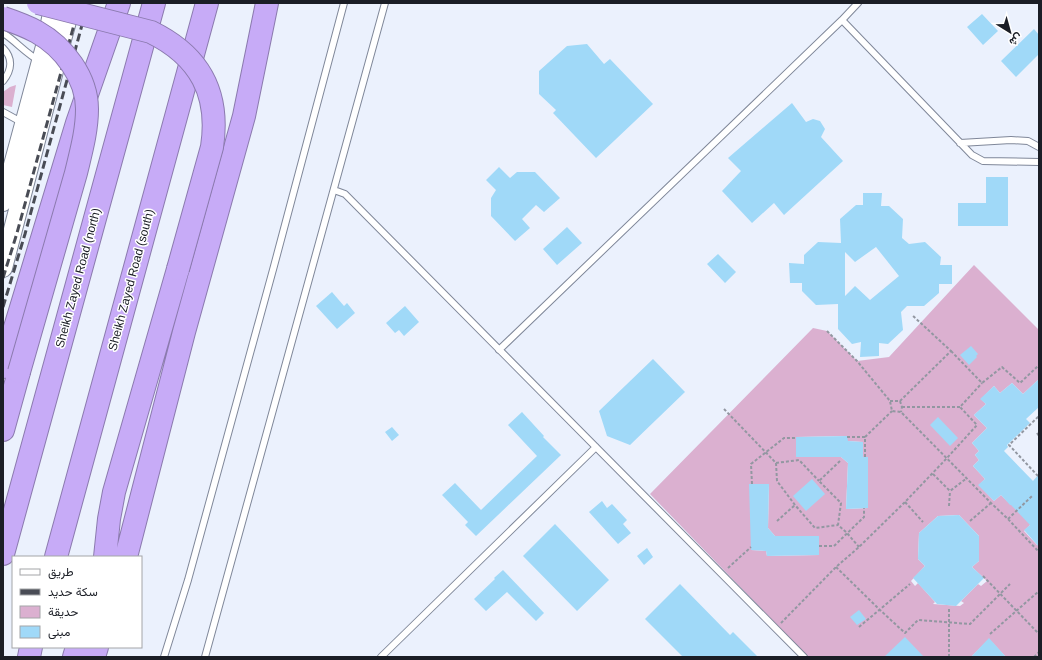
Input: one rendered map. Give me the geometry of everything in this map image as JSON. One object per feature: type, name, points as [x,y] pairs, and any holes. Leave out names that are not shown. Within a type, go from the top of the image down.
[{"type":"highway","points":[[38,3],[151,32],[164,38],[181,51],[195,66],[203,78],[212,105],[214,133],[184,272]]},
{"type":"highway","points":[[88,3],[154,21],[173,29],[189,40],[203,55],[214,71],[222,90],[227,109],[227,129],[224,149],[114,492],[105,554]]},
{"type":"highway","points":[[3,430],[11,370],[77,123],[119,3]]},
{"type":"highway","name":"Sheikh Zayed Road (north)","points":[[3,554],[154,3]]},
{"type":"highway","name":"Sheikh Zayed Road (south)","points":[[56,556],[207,3]]},
{"type":"highway","points":[[126,556],[184,332],[244,116],[268,3]]},
{"type":"highway","points":[[3,18],[38,32],[53,43],[67,57],[77,73],[84,90],[87,108],[86,126],[78,166],[11,370]]},
{"type":"street","points":[[3,202],[50,28],[54,3]]},
{"type":"street","points":[[3,268],[72,3]]},
{"type":"lane","points":[[164,657],[188,580],[344,3]]},
{"type":"lane","points":[[205,657],[385,3]]},
{"type":"lane","points":[[499,350],[858,3]]},
{"type":"lane","points":[[842,20],[972,155],[983,161],[1039,162]]},
{"type":"lane","points":[[3,33],[41,62]]},
{"type":"lane","points":[[3,48],[9,58],[10,66],[8,74],[3,81]]},
{"type":"lane","points":[[3,112],[24,124]]},
{"type":"lane","points":[[960,143],[1011,140],[1028,141],[1039,147]]},
{"type":"lane","points":[[334,190],[345,194],[804,657]]},
{"type":"lane","points":[[381,657],[596,447]]},
{"type":"path","points":[[912,315],[952,351],[982,383]]},
{"type":"path","points":[[827,331],[857,361],[890,401],[892,411]]},
{"type":"path","points":[[890,401],[900,401],[952,351]]},
{"type":"path","points":[[960,407],[982,383],[1002,367],[1020,383],[1039,365]]},
{"type":"path","points":[[900,401],[902,407],[901,412]]},
{"type":"path","points":[[776,629],[836,567],[906,502],[977,425],[960,407],[902,407]]},
{"type":"path","points":[[724,409],[776,463],[777,481],[815,528],[838,525],[859,547]]},
{"type":"path","points":[[892,411],[901,412],[1039,552]]},
{"type":"path","points":[[847,437],[865,437],[892,411]]},
{"type":"path","points":[[1038,476],[1009,445],[1039,416]]},
{"type":"path","points":[[865,437],[865,457]]},
{"type":"path","points":[[752,484],[751,464],[784,438],[796,438]]},
{"type":"path","points":[[776,463],[799,460],[841,503],[838,525]]},
{"type":"path","points":[[819,480],[840,461]]},
{"type":"path","points":[[933,474],[950,491]]},
{"type":"path","points":[[949,506],[950,491],[967,478]]},
{"type":"path","points":[[1008,519],[1032,496]]},
{"type":"path","points":[[906,502],[923,522]]},
{"type":"path","points":[[970,521],[991,503]]},
{"type":"path","points":[[777,521],[795,505]]},
{"type":"path","points":[[819,546],[834,546],[864,517],[864,508]]},
{"type":"path","points":[[721,574],[751,547]]},
{"type":"path","points":[[836,567],[905,633],[918,620],[970,624],[1010,584]]},
{"type":"path","points":[[983,576],[1039,634]]},
{"type":"path","points":[[859,627],[910,584]]},
{"type":"path","points":[[990,634],[1039,591]]},
{"type":"path","points":[[949,609],[949,657]]},
{"type":"path","points":[[1034,657],[1039,652]]},
{"type":"green space","points":[[16,85],[12,107],[3,105],[3,92]]},
{"type":"green space","points":[[974,265],[1039,330],[1039,379],[1023,394],[1012,383],[1000,393],[994,386],[981,399],[986,404],[974,415],[987,428],[972,443],[979,451],[975,455],[979,460],[973,466],[985,479],[979,485],[994,501],[1001,495],[1011,505],[1027,491],[1030,525],[1024,531],[1037,545],[1039,544],[1039,657],[1006,657],[989,639],[971,657],[808,657],[650,494],[813,328],[827,331],[857,361],[889,357]],"holes":[[[847,436],[847,441],[863,442],[863,457],[868,457],[868,508],[846,509],[848,463],[841,457],[796,457],[796,437]],[[769,484],[768,528],[775,536],[819,536],[819,555],[767,556],[766,551],[751,550]],[[959,515],[979,536],[979,561],[972,567],[987,581],[981,586],[978,584],[961,601],[964,603],[960,606],[933,604],[935,602],[918,583],[915,586],[911,581],[925,566],[918,559],[919,533],[938,516]]]},
{"type":"building","points":[[982,14],[998,31],[983,45],[967,27]]},
{"type":"building","points":[[1034,29],[1039,35],[1039,54],[1016,77],[1001,61]]},
{"type":"building","points":[[587,44],[604,64],[610,59],[653,104],[596,158],[553,113],[556,110],[539,94],[539,71],[567,46]]},
{"type":"building","points":[[792,103],[806,122],[813,119],[820,121],[825,129],[821,137],[843,161],[784,215],[774,203],[752,223],[722,191],[741,171],[728,158]]},
{"type":"building","points":[[499,167],[510,178],[517,172],[535,172],[560,198],[544,212],[536,205],[522,219],[530,228],[515,241],[491,216],[491,198],[496,190],[486,180]]},
{"type":"building","points":[[986,177],[1008,177],[1008,226],[958,226],[958,203],[986,203]]},
{"type":"building","points":[[863,193],[882,193],[881,206],[889,206],[903,219],[902,238],[909,244],[925,242],[941,257],[940,265],[952,265],[952,284],[939,284],[939,293],[924,306],[907,306],[901,312],[903,330],[888,344],[879,343],[879,356],[860,357],[861,342],[852,344],[838,329],[838,304],[816,305],[802,291],[802,283],[790,283],[789,263],[804,264],[804,255],[818,242],[841,243],[840,219],[856,205],[863,205]],"holes":[[[876,247],[899,276],[870,300],[855,286],[845,296],[845,252],[855,262]]]},
{"type":"building","points":[[567,227],[582,243],[557,265],[543,249]]},
{"type":"building","points":[[718,254],[736,272],[725,283],[707,264]]},
{"type":"building","points":[[332,292],[344,306],[347,303],[355,313],[337,329],[316,306]]},
{"type":"building","points":[[405,306],[419,322],[404,336],[399,330],[395,333],[386,323]]},
{"type":"building","points":[[971,346],[978,354],[969,365],[960,355]]},
{"type":"building","points":[[653,359],[685,392],[630,445],[607,436],[599,411]]},
{"type":"building","points":[[1039,379],[1039,407],[1026,419],[1030,423],[1007,445],[1008,447],[1004,451],[1033,481],[1039,474],[1039,547],[1024,530],[1030,525],[1011,505],[1001,495],[994,501],[978,485],[985,479],[973,466],[979,460],[975,455],[979,451],[972,443],[987,428],[974,415],[986,404],[980,399],[994,386],[1000,393],[1012,383],[1023,394]]},
{"type":"building","points":[[522,412],[544,436],[543,437],[561,455],[476,536],[465,525],[468,522],[442,495],[455,483],[481,510],[537,456],[508,425]]},
{"type":"building","points":[[938,417],[958,438],[950,446],[930,425]]},
{"type":"building","points":[[392,427],[399,435],[392,441],[385,432]]},
{"type":"building","points":[[847,436],[848,441],[863,442],[863,457],[868,457],[868,508],[846,509],[848,463],[841,457],[796,457],[796,437]]},
{"type":"building","points":[[812,479],[825,494],[806,511],[793,496]]},
{"type":"building","points":[[749,484],[769,484],[768,528],[775,536],[819,536],[819,555],[767,556],[766,551],[751,550]]},
{"type":"building","points":[[602,501],[607,508],[612,504],[627,520],[623,524],[631,533],[618,544],[589,512]]},
{"type":"building","points":[[959,515],[979,536],[979,561],[972,567],[984,578],[956,606],[937,604],[913,578],[925,566],[918,559],[919,533],[938,516]]},
{"type":"building","points":[[555,524],[609,580],[577,611],[523,556]]},
{"type":"building","points":[[647,548],[653,557],[644,565],[637,556]]},
{"type":"building","points":[[503,570],[544,613],[536,621],[507,592],[486,611],[474,599]]},
{"type":"building","points":[[680,584],[730,635],[733,632],[758,657],[683,657],[645,619]]},
{"type":"building","points":[[859,610],[866,619],[857,625],[850,617]]},
{"type":"building","points":[[905,637],[924,657],[884,657]]},
{"type":"building","points":[[989,638],[1006,657],[971,657]]},
{"type":"railway","points":[[3,278],[17,233],[80,3]]},
{"type":"railway","points":[[3,307],[25,234],[88,3]]}]
